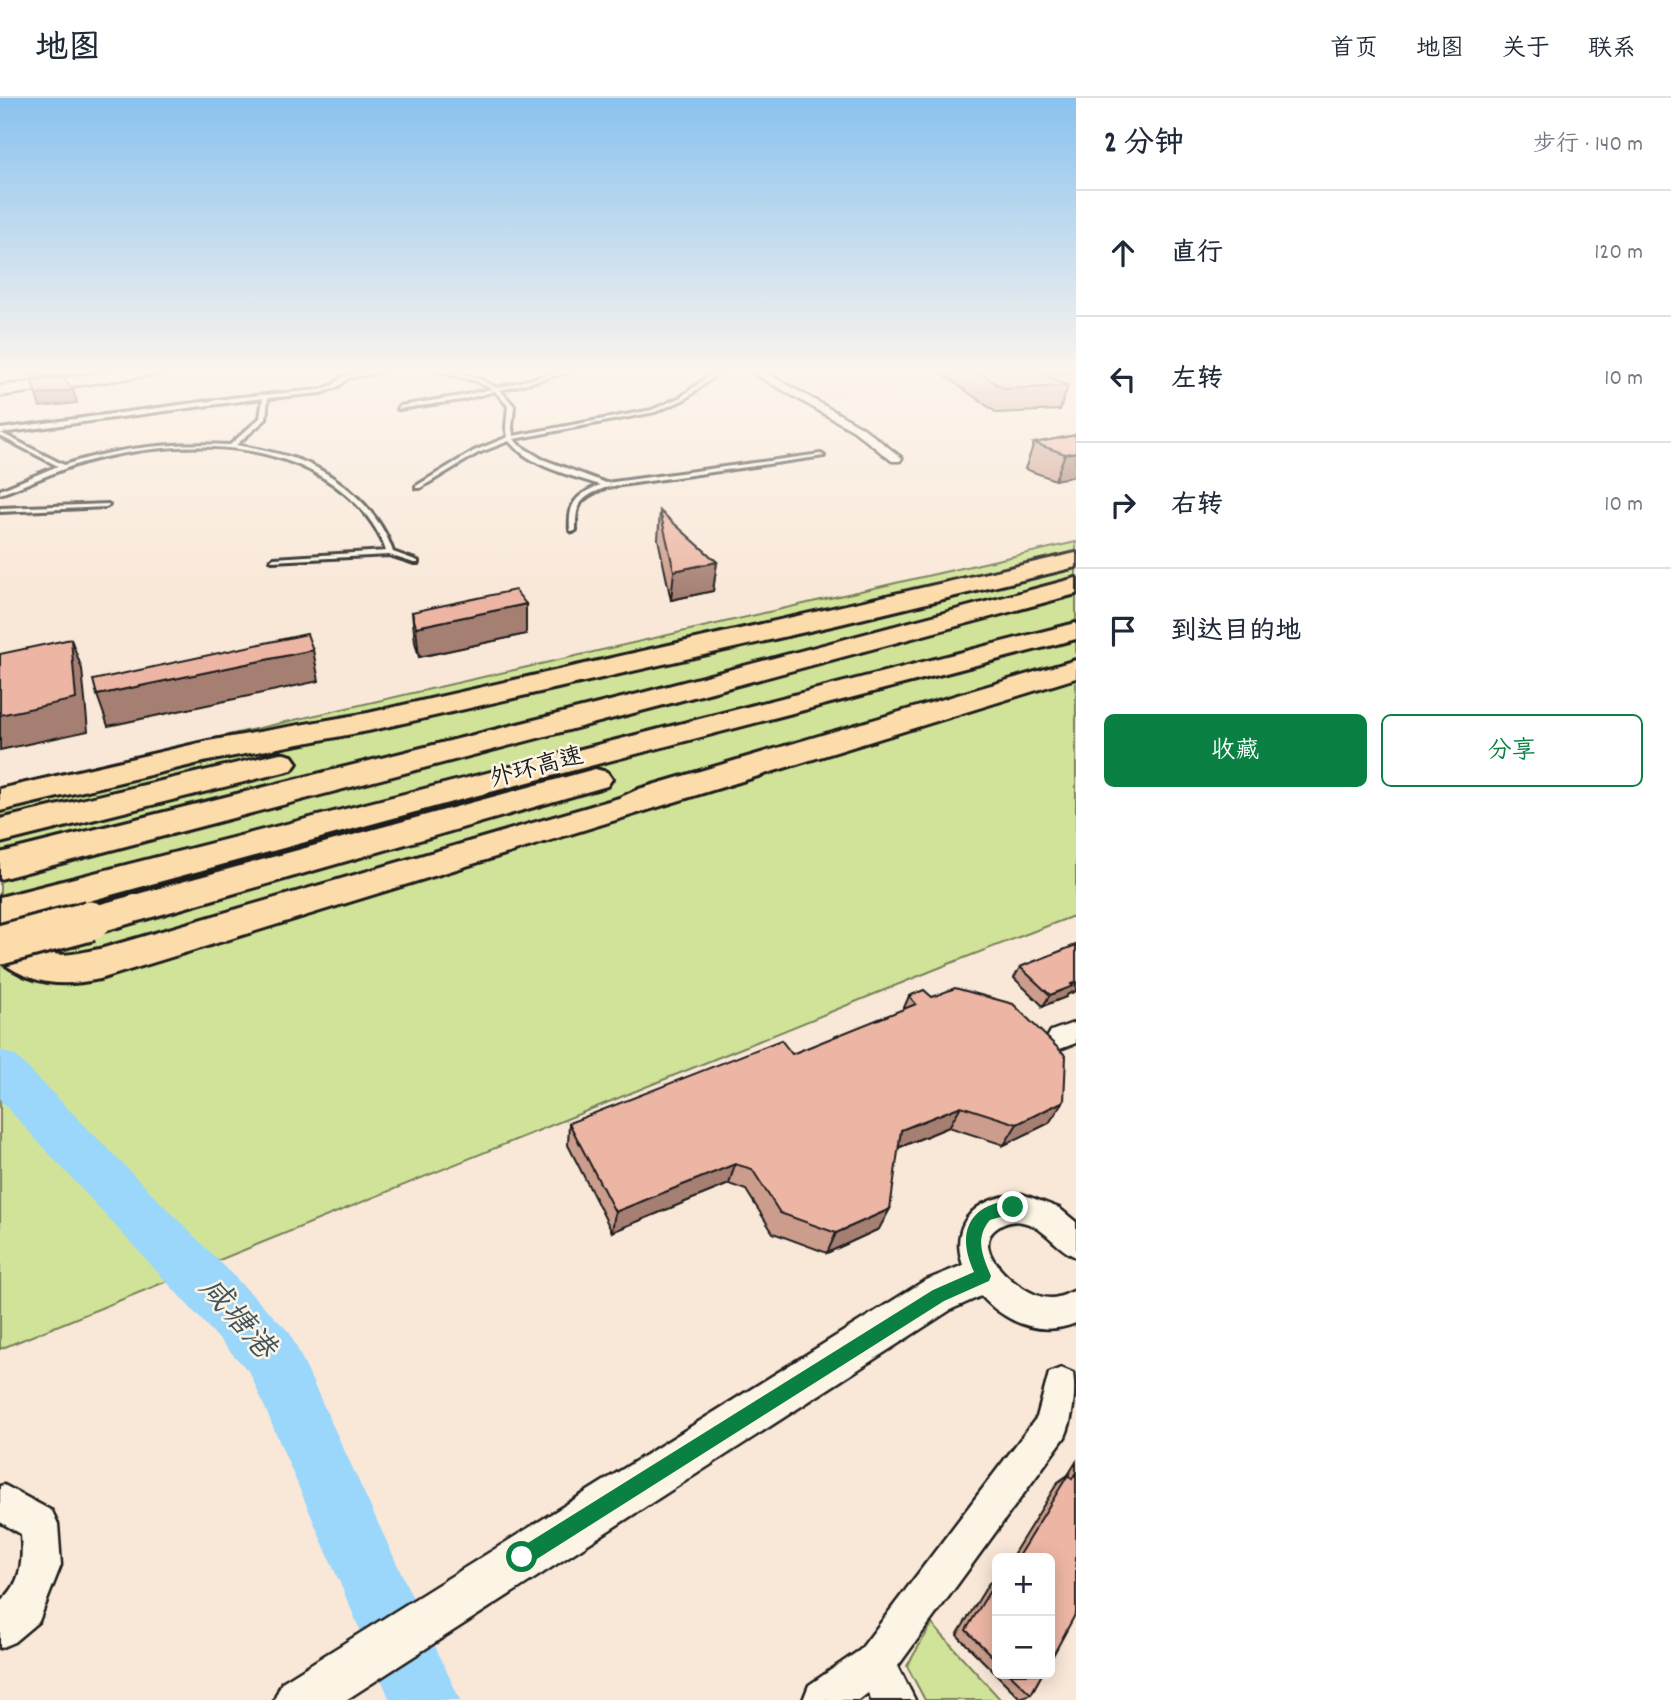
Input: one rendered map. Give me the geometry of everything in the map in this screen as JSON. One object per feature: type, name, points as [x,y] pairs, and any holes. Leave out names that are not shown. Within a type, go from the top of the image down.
[{"type":"highway","points":[[3,812],[208,751],[280,740],[836,617],[1076,559]]},
{"type":"highway","name":"外环高速","points":[[0,866],[751,673],[1076,586]]},
{"type":"highway","name":"外环高速","points":[[0,911],[1076,631]]},
{"type":"highway","points":[[218,885],[287,879],[651,797],[1076,669]]},
{"type":"highway","points":[[3,812],[372,742],[688,672],[751,673]]},
{"type":"highway","points":[[0,945],[538,797],[739,735],[777,707]]},
{"type":"highway","points":[[3,812],[226,757],[280,740]]},
{"type":"highway","points":[[226,757],[372,742]]},
{"type":"highway","points":[[0,939],[26,961],[46,969],[71,970],[100,964],[631,806],[651,797]]},
{"type":"street","points":[[879,445],[896,458]]},
{"type":"street","points":[[1076,1242],[1063,1226],[1043,1214],[1013,1207],[999,1208],[985,1215],[977,1224],[972,1237],[974,1255],[983,1276],[1001,1295],[1030,1312],[1051,1316],[1064,1314],[1076,1306]]},
{"type":"street","points":[[300,1700],[938,1295],[983,1276]]},
{"type":"street","points":[[824,1700],[874,1664],[1053,1425],[1061,1385]]},
{"type":"street","points":[[0,1504],[4,1503],[39,1524],[42,1565],[25,1607],[0,1628]]},
{"type":"street","points":[[874,1664],[894,1700]]},
{"type":"lane","points":[[22,445],[64,467]]},
{"type":"lane","points":[[418,487],[477,452],[495,445]]},
{"type":"lane","points":[[517,445],[522,451],[606,485]]},
{"type":"lane","points":[[0,492],[64,467],[104,455],[166,446],[231,447],[307,464],[331,478],[373,517],[385,533],[390,553]]},
{"type":"lane","points":[[573,530],[571,510],[576,501],[606,485],[821,456]]},
{"type":"lane","points":[[0,510],[106,505]]},
{"type":"lane","points":[[274,560],[390,553],[416,562]]},
{"type":"green space","points":[[1076,542],[1076,915],[951,963],[0,1349],[0,787]]},
{"type":"green space","points":[[932,1624],[1001,1700],[925,1700],[907,1666]]},
{"type":"building","points":[[1039,445],[1076,445],[1076,452],[1065,454]]},
{"type":"building","points":[[660,511],[717,562],[674,571]]},
{"type":"building","points":[[515,590],[526,604],[416,627],[412,612]]},
{"type":"building","points":[[307,634],[313,650],[97,695],[93,680]]},
{"type":"building","points":[[71,639],[76,699],[0,715],[0,654]]},
{"type":"building","points":[[1076,945],[1076,982],[1071,984],[1073,986],[1050,995],[1020,967]]},
{"type":"building","points":[[955,988],[1013,1004],[1066,1056],[1064,1101],[1017,1124],[961,1106],[901,1130],[890,1209],[836,1233],[780,1213],[752,1169],[735,1164],[615,1212],[569,1123],[781,1040],[792,1054],[916,1004],[909,996],[924,990],[932,997]]},
{"type":"building","points":[[1076,1472],[1076,1613],[1055,1652],[1055,1553],[1020,1553],[1068,1475],[1072,1479]]},
{"type":"building","points":[[992,1587],[992,1656],[966,1630]]},
{"type":"building","points":[[1015,1679],[1039,1679],[1031,1694]]},
{"type":"waterway","name":"咸塘港","points":[[0,1069],[270,1353],[425,1700]]},
{"type":"route","points":[[522,1557],[938,1295],[983,1276],[974,1255],[972,1237],[977,1224],[985,1215],[999,1208],[1013,1207]]}]
